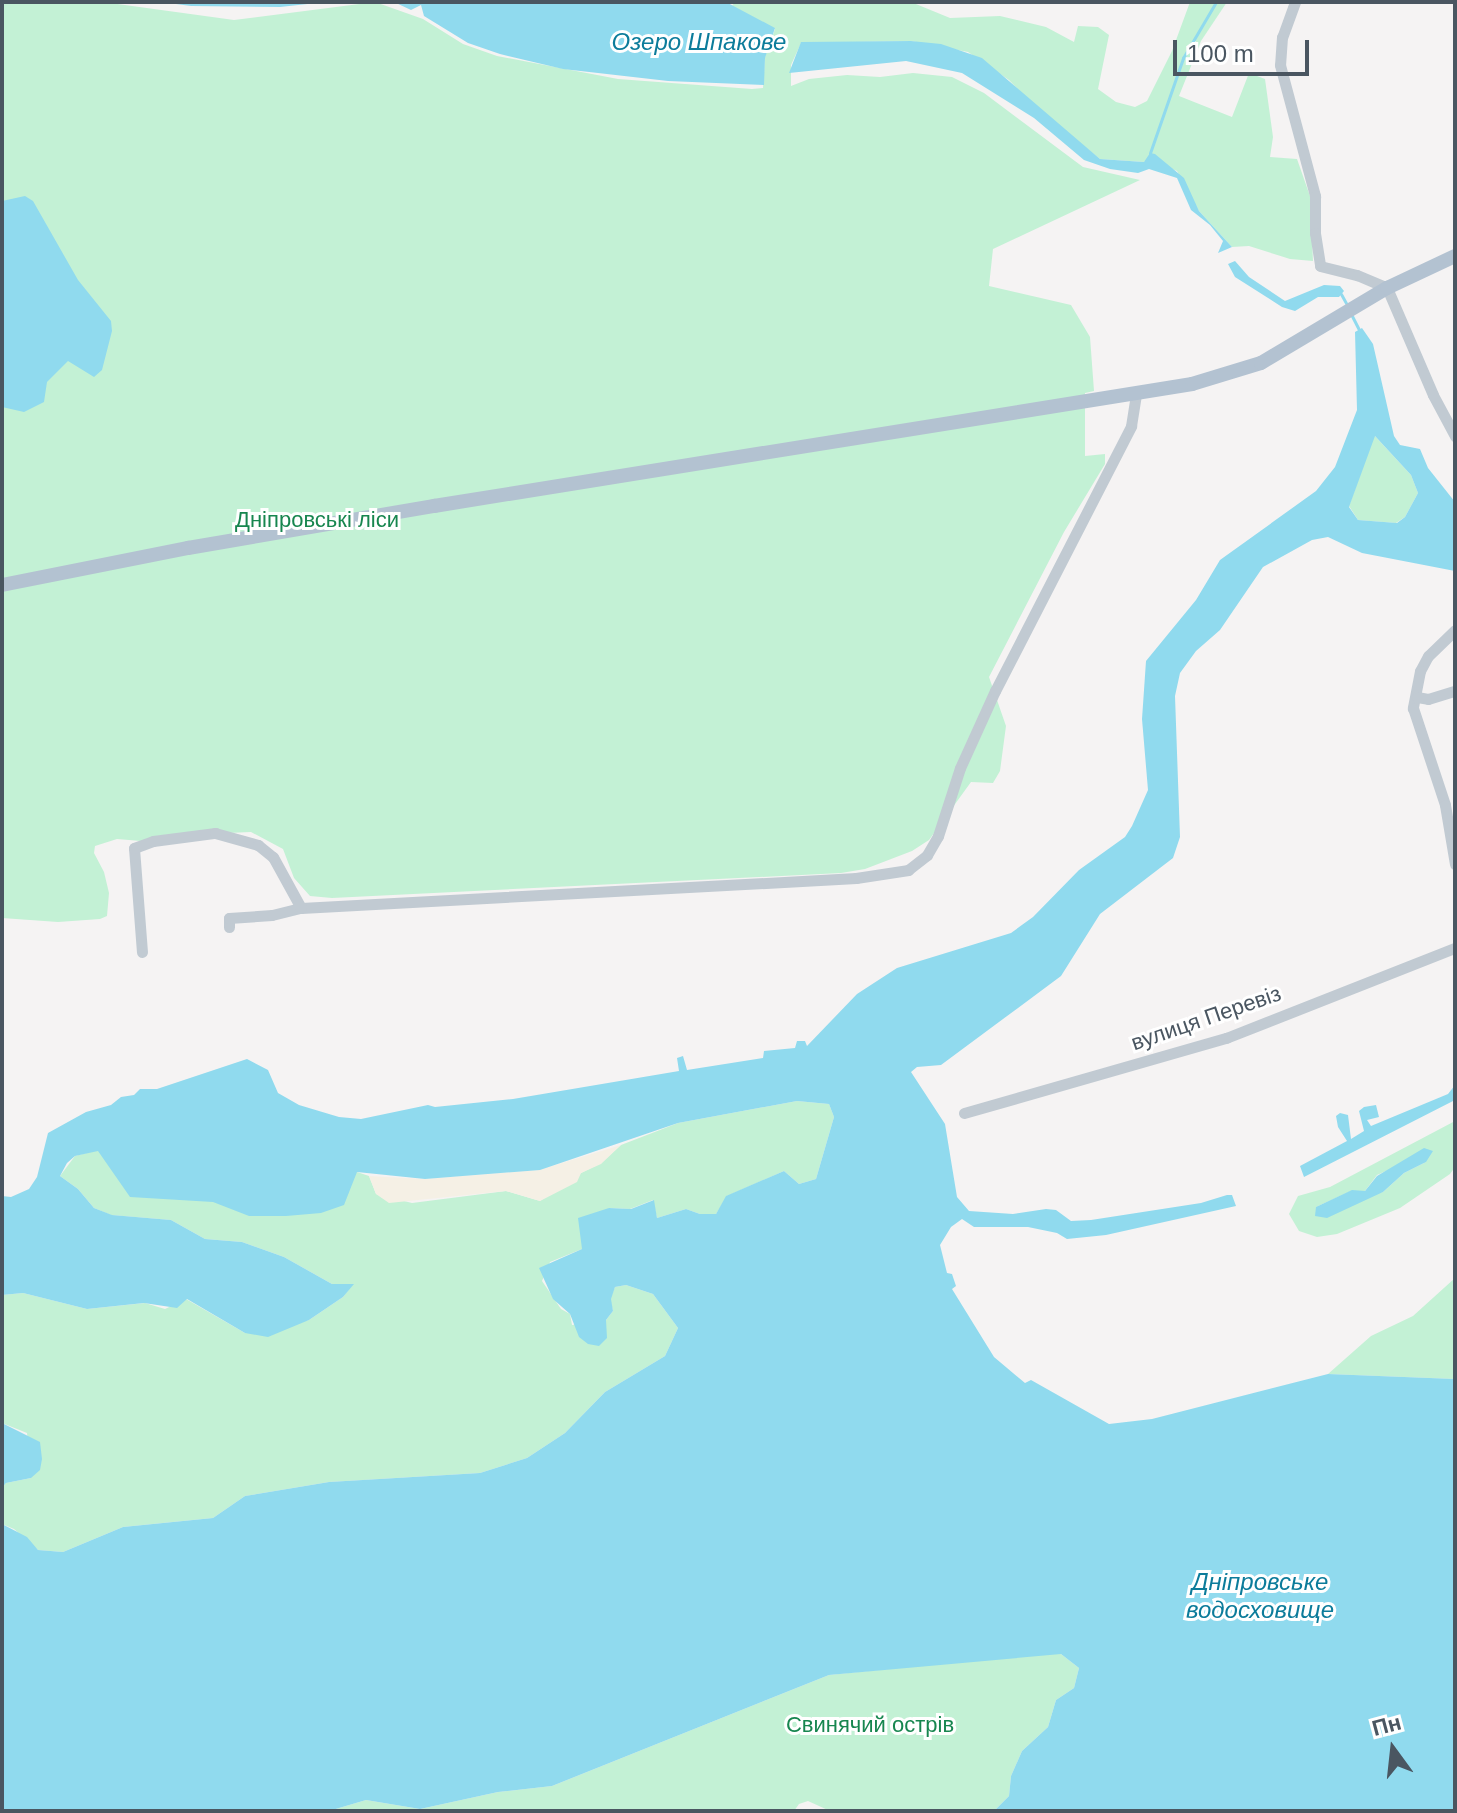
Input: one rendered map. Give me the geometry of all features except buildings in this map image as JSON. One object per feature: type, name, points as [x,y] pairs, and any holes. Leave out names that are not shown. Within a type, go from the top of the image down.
[{"type":"main road","points":[[2,585],[389,514],[1136,394],[1237,372],[1291,348],[1387,288],[1455,256]]},
{"type":"street","points":[[1295,2],[1282,37],[1280,65],[1315,196],[1315,233],[1320,266],[1357,275],[1387,288],[1455,436]]},
{"type":"street","points":[[229,927],[229,918],[272,915],[301,908],[856,878],[908,870],[927,855],[938,836],[960,768],[995,691],[1131,426],[1136,394]]},
{"type":"street","points":[[1455,630],[1428,656],[1420,671],[1413,708],[1445,805],[1455,864]]},
{"type":"street","points":[[1417,697],[1428,699],[1455,691]]},
{"type":"street","points":[[142,952],[134,848],[153,841],[215,833],[258,845],[278,864],[301,908]]},
{"type":"street","name":"вулиця Перевіз","points":[[964,1113],[1226,1038],[1455,948]]},
{"type":"green space","name":"Дніпровські ліси","points":[[2,2],[103,2],[234,20],[375,2],[423,19],[463,44],[497,56],[618,79],[752,89],[763,88],[765,57],[775,29],[732,6],[735,2],[911,2],[950,18],[1000,16],[1046,27],[1074,42],[1078,26],[1098,27],[1109,35],[1098,89],[1116,102],[1135,107],[1147,101],[1172,51],[1190,2],[1227,2],[1201,41],[1179,96],[1232,117],[1249,73],[1265,79],[1273,137],[1270,157],[1297,159],[1310,196],[1313,261],[1290,259],[1249,246],[1232,247],[1199,211],[1177,171],[1149,159],[1144,162],[1100,159],[1034,106],[1009,80],[968,52],[911,41],[801,43],[791,65],[791,86],[809,79],[847,75],[880,77],[913,73],[952,77],[984,93],[1083,167],[1140,180],[993,249],[989,286],[1071,305],[1090,337],[1094,391],[1085,393],[1085,456],[1105,454],[1105,464],[1064,532],[989,677],[1006,726],[1000,771],[993,783],[971,782],[929,840],[912,851],[865,869],[841,873],[332,898],[310,896],[294,878],[283,849],[251,832],[156,836],[141,841],[117,839],[95,846],[94,853],[104,872],[109,893],[107,916],[58,922],[2,918]]},
{"type":"green space","points":[[1374,435],[1411,475],[1418,493],[1405,517],[1396,523],[1358,520],[1349,506]]},
{"type":"green space","points":[[797,1101],[829,1104],[834,1117],[816,1179],[799,1184],[784,1171],[727,1196],[716,1214],[700,1214],[686,1209],[657,1218],[653,1200],[630,1209],[609,1208],[582,1249],[550,1262],[542,1281],[561,1309],[570,1314],[572,1325],[606,1320],[613,1311],[610,1299],[615,1287],[626,1285],[653,1294],[678,1328],[665,1356],[605,1392],[565,1433],[527,1458],[480,1473],[329,1482],[245,1496],[213,1518],[123,1527],[63,1552],[38,1550],[14,1529],[2,1524],[2,1488],[6,1483],[31,1478],[27,1433],[2,1423],[2,1295],[23,1293],[87,1309],[145,1303],[165,1309],[186,1299],[245,1333],[309,1320],[343,1297],[353,1284],[332,1284],[284,1257],[242,1242],[205,1239],[171,1220],[111,1215],[94,1208],[78,1189],[60,1176],[75,1156],[98,1150],[357,1172],[369,1176],[376,1194],[412,1203],[506,1191],[540,1201],[601,1163],[621,1145],[678,1123]]},
{"type":"green space","points":[[1455,1121],[1455,1167],[1450,1174],[1400,1208],[1337,1234],[1317,1237],[1299,1231],[1289,1214],[1298,1196],[1330,1187]],"holes":[[[1426,1162],[1404,1173],[1383,1192],[1316,1207],[1351,1191],[1365,1191],[1377,1175],[1386,1171]]]},
{"type":"green space","points":[[1455,1278],[1455,1379],[1328,1374],[1371,1336],[1413,1316]]},
{"type":"green space","name":"Свинячий острів","points":[[1061,1654],[1079,1668],[1074,1688],[1056,1700],[1048,1727],[1022,1751],[1011,1776],[1009,1796],[994,1811],[830,1811],[808,1801],[799,1804],[794,1811],[329,1811],[366,1800],[420,1809],[498,1792],[552,1786],[829,1675]]},
{"type":"sand","points":[[621,1145],[601,1164],[581,1173],[577,1182],[540,1201],[506,1191],[389,1203],[376,1194],[369,1176],[425,1179],[539,1170]]},
{"type":"water","points":[[161,2],[326,2],[280,7],[191,6]]},
{"type":"water","name":"Озеро Шпакове","points":[[394,2],[726,2],[775,28],[765,58],[764,85],[668,81],[563,69],[500,54],[468,43],[424,16],[421,5],[411,10]]},
{"type":"water","points":[[911,41],[941,44],[982,58],[1100,159],[1144,162],[1150,153],[1155,154],[1184,178],[1199,211],[1232,247],[1218,253],[1223,241],[1210,225],[1191,210],[1177,178],[1149,169],[1138,173],[1110,169],[1084,160],[1034,118],[962,73],[906,61],[789,73],[801,42]]},
{"type":"water","points":[[25,196],[33,201],[78,280],[111,321],[112,331],[102,370],[94,377],[68,361],[47,382],[44,402],[24,412],[2,407],[2,201]]},
{"type":"water","points":[[1235,261],[1249,277],[1285,301],[1324,285],[1340,286],[1344,291],[1339,297],[1318,297],[1295,311],[1282,307],[1235,277],[1228,264]]},
{"type":"water","name":"Дніпровське водосховище","points":[[1362,328],[1373,344],[1394,436],[1400,445],[1420,449],[1428,468],[1455,502],[1455,571],[1362,553],[1328,537],[1312,540],[1263,567],[1220,630],[1196,651],[1180,673],[1175,696],[1180,837],[1173,858],[1100,914],[1061,976],[941,1065],[917,1067],[911,1072],[945,1124],[957,1197],[969,1211],[1013,1214],[1046,1209],[1056,1210],[1071,1221],[1091,1220],[1201,1203],[1232,1195],[1236,1206],[1106,1235],[1067,1239],[1057,1233],[1028,1227],[974,1227],[962,1219],[951,1227],[940,1245],[947,1273],[952,1274],[956,1286],[952,1289],[994,1357],[1025,1383],[1031,1380],[1109,1424],[1152,1419],[1328,1374],[1455,1379],[1455,1811],[994,1811],[1009,1796],[1011,1776],[1022,1751],[1048,1727],[1056,1700],[1074,1688],[1079,1668],[1061,1654],[829,1675],[552,1786],[498,1792],[420,1809],[366,1800],[329,1811],[2,1811],[2,1524],[27,1537],[38,1550],[63,1552],[123,1527],[213,1518],[245,1496],[329,1482],[480,1473],[527,1458],[565,1433],[605,1392],[665,1356],[678,1328],[653,1294],[626,1285],[615,1287],[611,1299],[613,1311],[606,1320],[607,1338],[599,1346],[588,1344],[579,1337],[570,1314],[553,1299],[539,1268],[582,1249],[578,1218],[609,1208],[631,1209],[654,1200],[657,1218],[686,1209],[700,1214],[716,1214],[726,1196],[784,1171],[799,1184],[816,1179],[834,1117],[829,1104],[797,1101],[678,1123],[540,1170],[425,1179],[357,1172],[344,1205],[321,1213],[286,1216],[249,1216],[213,1202],[130,1197],[98,1151],[75,1156],[67,1163],[60,1176],[78,1189],[94,1208],[112,1215],[171,1220],[205,1239],[242,1242],[284,1257],[332,1284],[354,1284],[343,1297],[309,1320],[268,1337],[245,1333],[187,1299],[177,1308],[144,1303],[87,1309],[23,1293],[2,1295],[2,1196],[11,1197],[29,1189],[37,1177],[48,1133],[86,1112],[111,1105],[121,1097],[134,1095],[140,1089],[157,1089],[247,1059],[268,1070],[278,1093],[299,1105],[339,1117],[361,1119],[428,1105],[435,1107],[513,1099],[679,1071],[677,1058],[683,1056],[687,1070],[763,1058],[764,1051],[795,1048],[797,1041],[805,1041],[807,1046],[857,994],[897,968],[1011,933],[1033,917],[1079,870],[1125,837],[1132,826],[1148,790],[1142,719],[1146,661],[1196,600],[1220,560],[1316,491],[1335,467],[1357,410],[1355,332]],"holes":[[[1375,436],[1411,475],[1418,493],[1405,517],[1397,523],[1358,520],[1349,507]]]},
{"type":"water","points":[[1455,1085],[1455,1100],[1304,1177],[1300,1166],[1347,1141],[1338,1127],[1336,1116],[1340,1113],[1348,1115],[1351,1139],[1364,1131],[1359,1111],[1364,1107],[1376,1105],[1379,1117],[1367,1120],[1371,1126],[1448,1094]]},
{"type":"water","points":[[1424,1148],[1433,1151],[1426,1162],[1404,1173],[1383,1192],[1327,1218],[1315,1216],[1316,1207],[1352,1190],[1365,1191],[1377,1176]]},
{"type":"water","points":[[2,1423],[40,1442],[42,1459],[40,1470],[31,1478],[6,1483],[2,1488]]},
{"type":"waterway","points":[[1150,153],[1183,58],[1216,2]]},
{"type":"waterway","points":[[1341,294],[1347,305]]},
{"type":"waterway","points":[[1352,316],[1359,330]]}]
